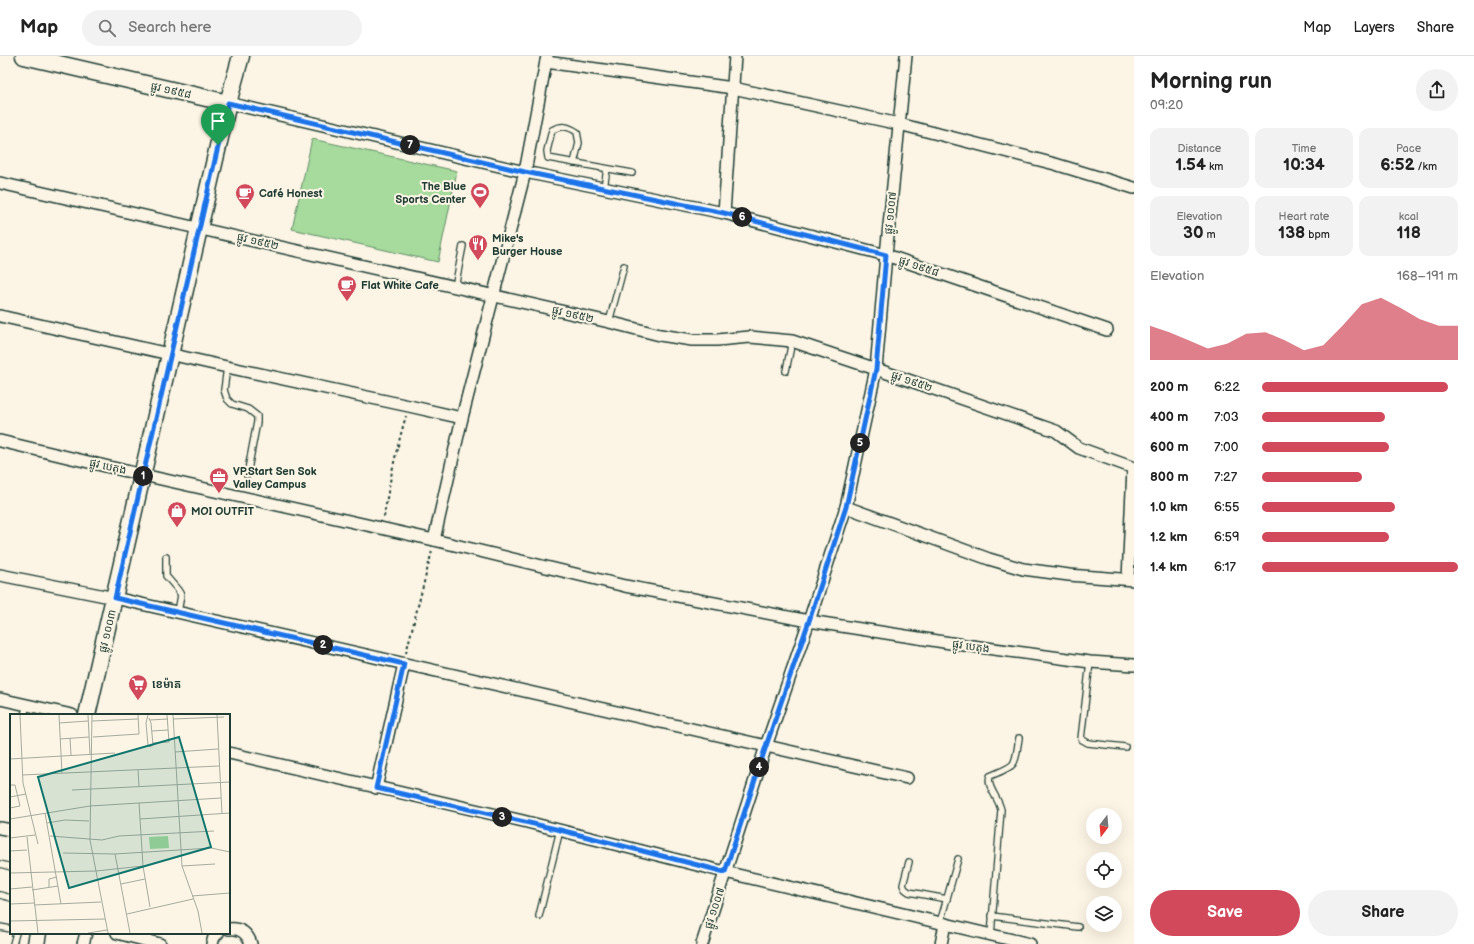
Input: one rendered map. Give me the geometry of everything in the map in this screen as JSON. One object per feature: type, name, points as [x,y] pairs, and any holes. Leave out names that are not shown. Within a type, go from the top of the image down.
[{"type":"street","name":"ផ្លូវ ១៩៥៨","points":[[24,56],[525,172],[724,213],[886,255],[1107,330]]},
{"type":"street","name":"ផ្លូវ ១០០៣","points":[[87,714],[199,227],[228,103],[241,56]]},
{"type":"street","points":[[724,213],[735,56]]},
{"type":"street","name":"ផ្លូវ ១០០៧","points":[[702,944],[846,507],[876,369],[906,56]]},
{"type":"street","points":[[434,540],[462,418],[525,172],[546,59],[733,88],[899,124],[1055,164],[1134,188]]},
{"type":"street","name":"ផ្លូវ ១៩៥២","points":[[0,183],[199,227],[660,335],[692,340],[717,340],[750,337],[792,341],[1056,431],[1079,448],[1133,468]]},
{"type":"street","points":[[0,316],[462,418]]},
{"type":"street","name":"ផ្លូវ បេតុង","points":[[0,441],[263,502],[383,528],[625,586],[809,621],[957,644],[1090,662],[1134,665]]},
{"type":"street","points":[[846,507],[989,559],[1023,569],[1069,575],[1131,580],[1133,468]]},
{"type":"street","points":[[0,575],[178,612],[907,778]]},
{"type":"street","points":[[376,788],[404,664]]},
{"type":"street","points":[[0,699],[26,710],[63,714]]},
{"type":"street","points":[[230,752],[376,788],[560,830],[725,872],[1030,944]]},
{"type":"street","points":[[0,828],[10,830]]},
{"type":"street","points":[[941,944],[943,923]]},
{"type":"street","points":[[230,929],[234,928],[243,932],[248,937],[251,944]]},
{"type":"street","points":[[36,944],[38,934]]},
{"type":"street","points":[[83,944],[86,934]]},
{"type":"street","points":[[121,934],[160,944]]},
{"type":"street","points":[[212,944],[214,937],[217,934]]},
{"type":"lane","points":[[574,163],[579,143],[577,132],[569,127],[560,126],[552,130],[547,155],[548,158],[574,163],[607,169],[632,173]]},
{"type":"lane","points":[[604,188],[607,169]]},
{"type":"lane","points":[[455,287],[463,246]]},
{"type":"lane","points":[[609,322],[624,266]]},
{"type":"lane","points":[[786,371],[792,341]]},
{"type":"lane","points":[[227,367],[224,390],[227,399],[232,404],[248,410],[257,416],[247,475]]},
{"type":"lane","points":[[166,557],[166,576],[181,595],[178,612]]},
{"type":"lane","points":[[1090,662],[1081,739],[1088,743],[1125,747]]},
{"type":"lane","points":[[991,935],[1001,810],[1000,803],[989,786],[988,781],[990,776],[1011,767],[1015,763],[1019,738]]},
{"type":"lane","points":[[540,916],[560,830]]},
{"type":"lane","points":[[943,923],[947,898],[958,859]]},
{"type":"lane","points":[[909,862],[903,885],[905,889],[909,892],[947,898]]},
{"type":"lane","points":[[0,864],[10,867]]},
{"type":"lane","points":[[0,895],[10,898]]},
{"type":"lane","points":[[992,916],[1078,927]]},
{"type":"lane","points":[[0,926],[10,929]]},
{"type":"lane","points":[[13,944],[16,934]]},
{"type":"path","points":[[383,528],[398,444],[410,406]]},
{"type":"path","points":[[404,664],[434,540]]},
{"type":"green space","points":[[312,139],[457,171],[438,262],[292,229]]},
{"type":"place","name":"The Blue Sports Center","points":[[480,209]]},
{"type":"place","name":"Café Honest","points":[[245,210]]},
{"type":"place","name":"Mike's Burger House","points":[[478,261]]},
{"type":"place","name":"Flat White Cafe","points":[[347,302]]},
{"type":"place","name":"VP.Start Sen Sok Valley Campus","points":[[219,494]]},
{"type":"place","name":"MOI OUTFIT","points":[[177,528]]},
{"type":"place","name":"ខេម៉ាត","points":[[138,701]]},
{"type":"route","points":[[228,103],[525,172],[724,213],[886,255],[876,369],[846,507],[725,872],[560,830],[376,788],[404,664],[115,598],[218,145],[228,103]]}]
